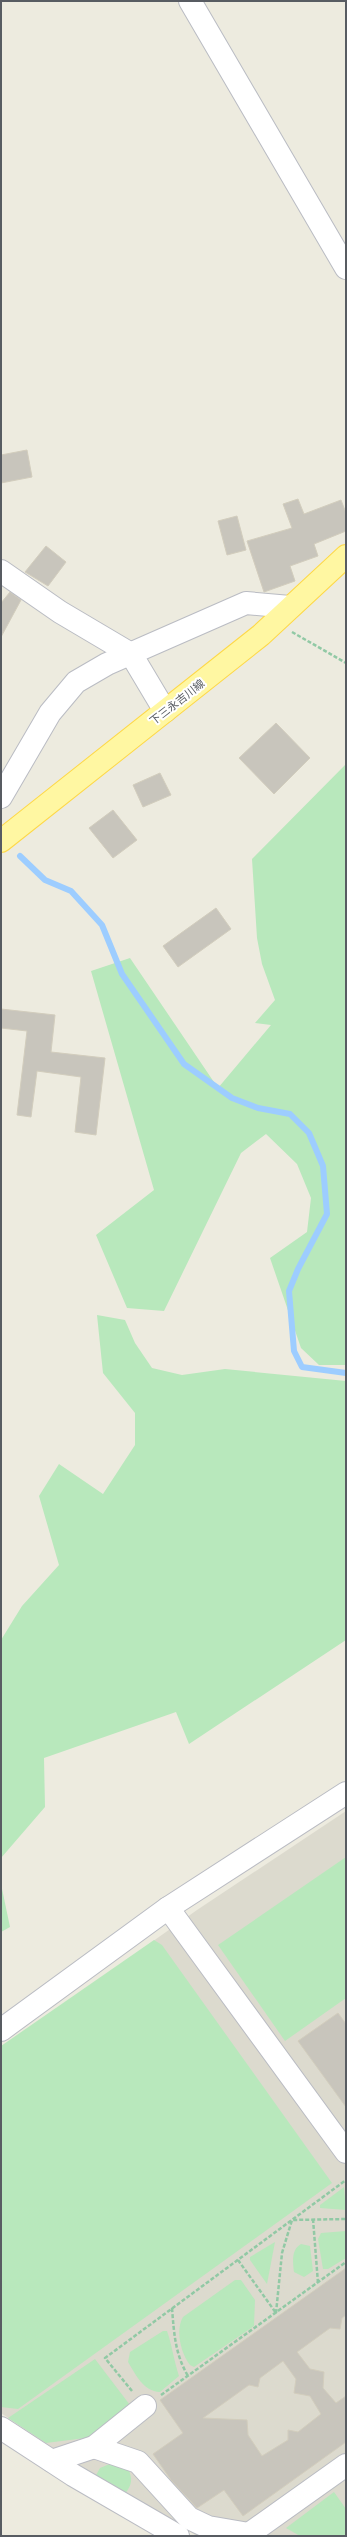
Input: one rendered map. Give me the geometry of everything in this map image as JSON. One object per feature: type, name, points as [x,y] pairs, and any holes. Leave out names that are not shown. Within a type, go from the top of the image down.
[{"type":"main road","name":"下三永吉川線","points":[[4,834],[165,711],[275,622],[346,556]]},
{"type":"street","points":[[190,1],[346,268]]},
{"type":"street","points":[[1,571],[60,612],[131,654],[165,711]]},
{"type":"street","points":[[1,797],[50,713],[76,682],[131,654],[246,603],[290,607]]},
{"type":"street","points":[[1,2030],[168,1908],[346,1793]]},
{"type":"street","points":[[168,1908],[346,2152]]},
{"type":"street","points":[[52,2461],[94,2447],[145,2406]]},
{"type":"street","points":[[1,2428],[52,2461],[178,2536]]},
{"type":"street","points":[[94,2447],[138,2462],[189,2518],[208,2527],[250,2535],[346,2465]]},
{"type":"path","points":[[275,622],[346,663]]},
{"type":"path","points":[[346,2180],[105,2358],[145,2406],[346,2262]]},
{"type":"path","points":[[312,2219],[318,2283]]},
{"type":"path","points":[[292,2220],[346,2219]]},
{"type":"path","points":[[276,2313],[282,2253],[292,2220]]},
{"type":"path","points":[[238,2260],[276,2313]]},
{"type":"path","points":[[172,2308],[175,2344],[181,2363],[188,2376]]},
{"type":"shaded area","points":[[346,1811],[346,2536],[197,2536],[95,2477],[1,2413],[1,2049],[197,1910]]},
{"type":"green space","points":[[346,764],[346,1365],[319,1365],[301,1348],[270,1258],[307,1232],[311,1198],[297,1164],[266,1134],[241,1153],[164,1311],[127,1308],[96,1235],[154,1190],[91,971],[130,958],[218,1088],[271,1025],[255,1023],[275,1000],[262,964],[257,938],[252,859]]},
{"type":"green space","points":[[97,1315],[125,1320],[135,1343],[152,1368],[182,1375],[225,1369],[346,1381],[346,1640],[189,1744],[176,1712],[44,1758],[45,1807],[1,1858],[1,1640],[22,1606],[59,1565],[39,1496],[59,1464],[103,1494],[135,1445],[135,1413],[103,1373]]},
{"type":"green space","points":[[346,1857],[346,1998],[285,2041],[218,1945]]},
{"type":"green space","points":[[1,1884],[10,1927],[1,1932]]},
{"type":"green space","points":[[154,1940],[162,1945],[332,2183],[18,2409],[1,2407],[1,2046]]},
{"type":"green space","points":[[344,2187],[346,2210],[320,2208],[320,2205]]},
{"type":"green space","points":[[346,2231],[346,2258],[328,2269],[323,2269],[318,2239],[321,2233]]},
{"type":"green space","points":[[275,2242],[267,2284],[250,2260],[250,2257]]},
{"type":"green space","points":[[301,2244],[310,2246],[313,2271],[304,2277],[294,2272],[294,2253]]},
{"type":"green space","points":[[235,2280],[241,2280],[255,2300],[254,2326],[194,2367],[190,2365],[184,2355],[180,2342],[179,2328],[183,2317]]},
{"type":"green space","points":[[163,2331],[167,2331],[179,2376],[160,2392],[149,2389],[141,2382],[128,2362],[130,2352]]},
{"type":"green space","points":[[95,2359],[133,2409],[101,2436],[46,2443],[8,2418]]},
{"type":"green space","points":[[112,2463],[128,2468],[131,2476],[131,2482],[125,2494],[95,2477],[100,2468]]},
{"type":"green space","points":[[334,2492],[346,2509],[346,2536],[300,2536],[286,2528]]},
{"type":"building","points":[[27,450],[32,477],[1,483],[1,455]]},
{"type":"building","points":[[298,499],[304,514],[341,500],[346,513],[346,531],[314,544],[318,556],[290,566],[295,581],[264,592],[247,541],[292,528],[283,504]]},
{"type":"building","points":[[237,516],[246,550],[227,555],[218,521]]},
{"type":"building","points":[[46,546],[66,562],[48,586],[25,572]]},
{"type":"building","points":[[10,592],[21,600],[1,637],[1,603]]},
{"type":"building","points":[[276,723],[310,758],[274,794],[239,758]]},
{"type":"building","points":[[160,773],[171,795],[143,807],[133,785]]},
{"type":"building","points":[[113,810],[137,840],[113,858],[89,828]]},
{"type":"building","points":[[216,908],[231,929],[178,967],[163,946]]},
{"type":"building","points":[[1,1009],[55,1015],[51,1052],[105,1058],[96,1135],[75,1132],[81,1077],[37,1071],[31,1117],[17,1115],[27,1031],[1,1028]]},
{"type":"building","points":[[338,2013],[346,2024],[346,2107],[298,2041]]},
{"type":"building","points":[[346,2268],[346,2315],[342,2318],[340,2329],[330,2328],[297,2352],[310,2369],[324,2372],[323,2388],[336,2403],[346,2396],[346,2442],[243,2516],[224,2490],[197,2508],[171,2480],[153,2454],[183,2433],[160,2400]],"holes":[[[283,2361],[296,2379],[294,2393],[310,2396],[321,2414],[298,2432],[288,2430],[288,2440],[262,2456],[248,2435],[247,2420],[203,2418],[249,2385],[258,2387],[260,2378]]]},
{"type":"waterway","points":[[20,856],[45,880],[71,891],[102,925],[122,974],[184,1064],[232,1098],[258,1108],[290,1114],[309,1133],[323,1166],[327,1214],[298,1269],[289,1291],[294,1351],[302,1367],[346,1373]]}]
